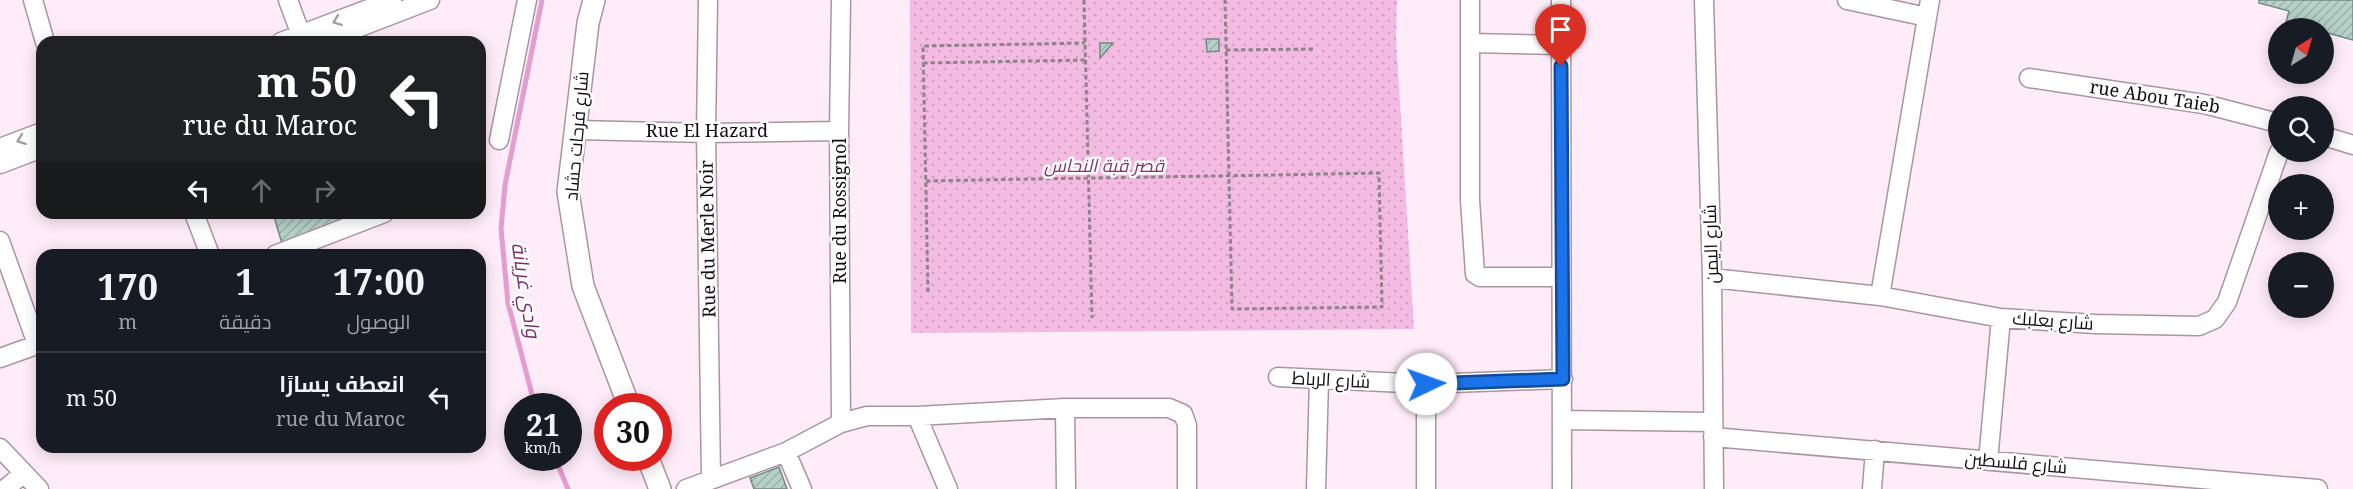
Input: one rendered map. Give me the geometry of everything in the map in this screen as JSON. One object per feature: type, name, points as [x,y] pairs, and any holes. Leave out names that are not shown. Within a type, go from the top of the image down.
[{"type":"street","points":[[33,0],[43,36]]},
{"type":"street","points":[[288,0],[301,35]]},
{"type":"street","points":[[298,36],[392,0]]},
{"type":"street","points":[[337,36],[430,0]]},
{"type":"street","points":[[499,140],[527,0]]},
{"type":"street","name":"شارع فرحات حشاد","points":[[594,0],[588,23],[568,192],[581,276],[624,393]]},
{"type":"street","name":"Rue du Merle Noir","points":[[708,0],[706,133],[711,478]]},
{"type":"street","name":"Rue du Rossignol","points":[[841,0],[839,131],[842,423]]},
{"type":"street","points":[[1470,0],[1470,200],[1475,274],[1480,277],[1515,279],[1561,277]]},
{"type":"street","points":[[1562,0],[1562,489]]},
{"type":"street","name":"شارع اليمن","points":[[1704,0],[1712,278],[1714,489]]},
{"type":"street","points":[[1847,0],[1929,9],[1880,296]]},
{"type":"street","points":[[1471,43],[1561,45]]},
{"type":"street","name":"rue Abou Taieb","points":[[2029,78],[2204,104],[2268,120]]},
{"type":"street","name":"Rue El Hazard","points":[[576,130],[706,133],[839,131]]},
{"type":"street","points":[[0,148],[36,134]]},
{"type":"street","points":[[2334,139],[2353,146]]},
{"type":"street","points":[[0,164],[36,150]]},
{"type":"street","name":"شارع بعلبك","points":[[1712,278],[1880,296],[2001,318],[2095,324],[2207,324],[2223,311],[2227,302],[2276,162]]},
{"type":"street","points":[[196,219],[208,249]]},
{"type":"street","points":[[291,249],[368,219]]},
{"type":"street","points":[[0,241],[36,334]]},
{"type":"street","points":[[1988,461],[2001,318]]},
{"type":"street","points":[[0,358],[36,345]]},
{"type":"street","name":"شارع الرباط","points":[[1278,377],[1426,384],[1563,379]]},
{"type":"street","points":[[1316,489],[1319,380]]},
{"type":"street","points":[[1426,384],[1426,489]]},
{"type":"street","points":[[686,489],[786,452],[842,423],[867,416],[917,417],[1065,408],[1169,408],[1183,414],[1187,425],[1187,489]]},
{"type":"street","points":[[1065,408],[1066,489]]},
{"type":"street","points":[[917,417],[948,489]]},
{"type":"street","name":"شارع فلسطين","points":[[1562,420],[1713,430],[2175,483],[2318,489]]},
{"type":"street","points":[[0,448],[39,489]]},
{"type":"street","points":[[1872,489],[1875,450]]},
{"type":"street","points":[[786,452],[802,489]]},
{"type":"street","points":[[653,471],[660,489]]},
{"type":"street","points":[[5,489],[24,473]]},
{"type":"path","points":[[1084,0],[1092,318]]},
{"type":"path","points":[[926,181],[1228,176],[1379,173],[1382,306],[1232,309],[1228,176],[1226,50],[1224,0]]},
{"type":"path","points":[[928,292],[923,46],[1086,43]]},
{"type":"path","points":[[1226,50],[1313,49]]},
{"type":"path","points":[[923,63],[1086,60]]},
{"type":"green space","name":"قصر قبة النحاس","points":[[910,0],[1397,0],[1396,38],[1414,329],[911,333]]},
{"type":"building","points":[[2259,0],[2353,0],[2353,40],[2334,35],[2334,18],[2287,18],[2289,11],[2259,3]]},
{"type":"building","points":[[2259,0],[2353,0],[2353,40],[2334,35],[2334,18],[2287,18],[2289,11],[2259,3]]},
{"type":"building","points":[[1206,39],[1219,39],[1219,51],[1207,52]]},
{"type":"building","points":[[1100,43],[1113,43],[1100,58]]},
{"type":"building","points":[[275,219],[339,219],[332,226],[283,247]]},
{"type":"building","points":[[779,467],[787,489],[754,489],[750,478]]},
{"type":"waterway","name":"وادي غريانة","points":[[532,393],[508,303],[501,229],[505,185],[542,0]]},
{"type":"waterway","name":"وادي غريانة","points":[[560,471],[568,489]]},
{"type":"route","points":[[1426,384],[1563,379],[1561,66]]}]
